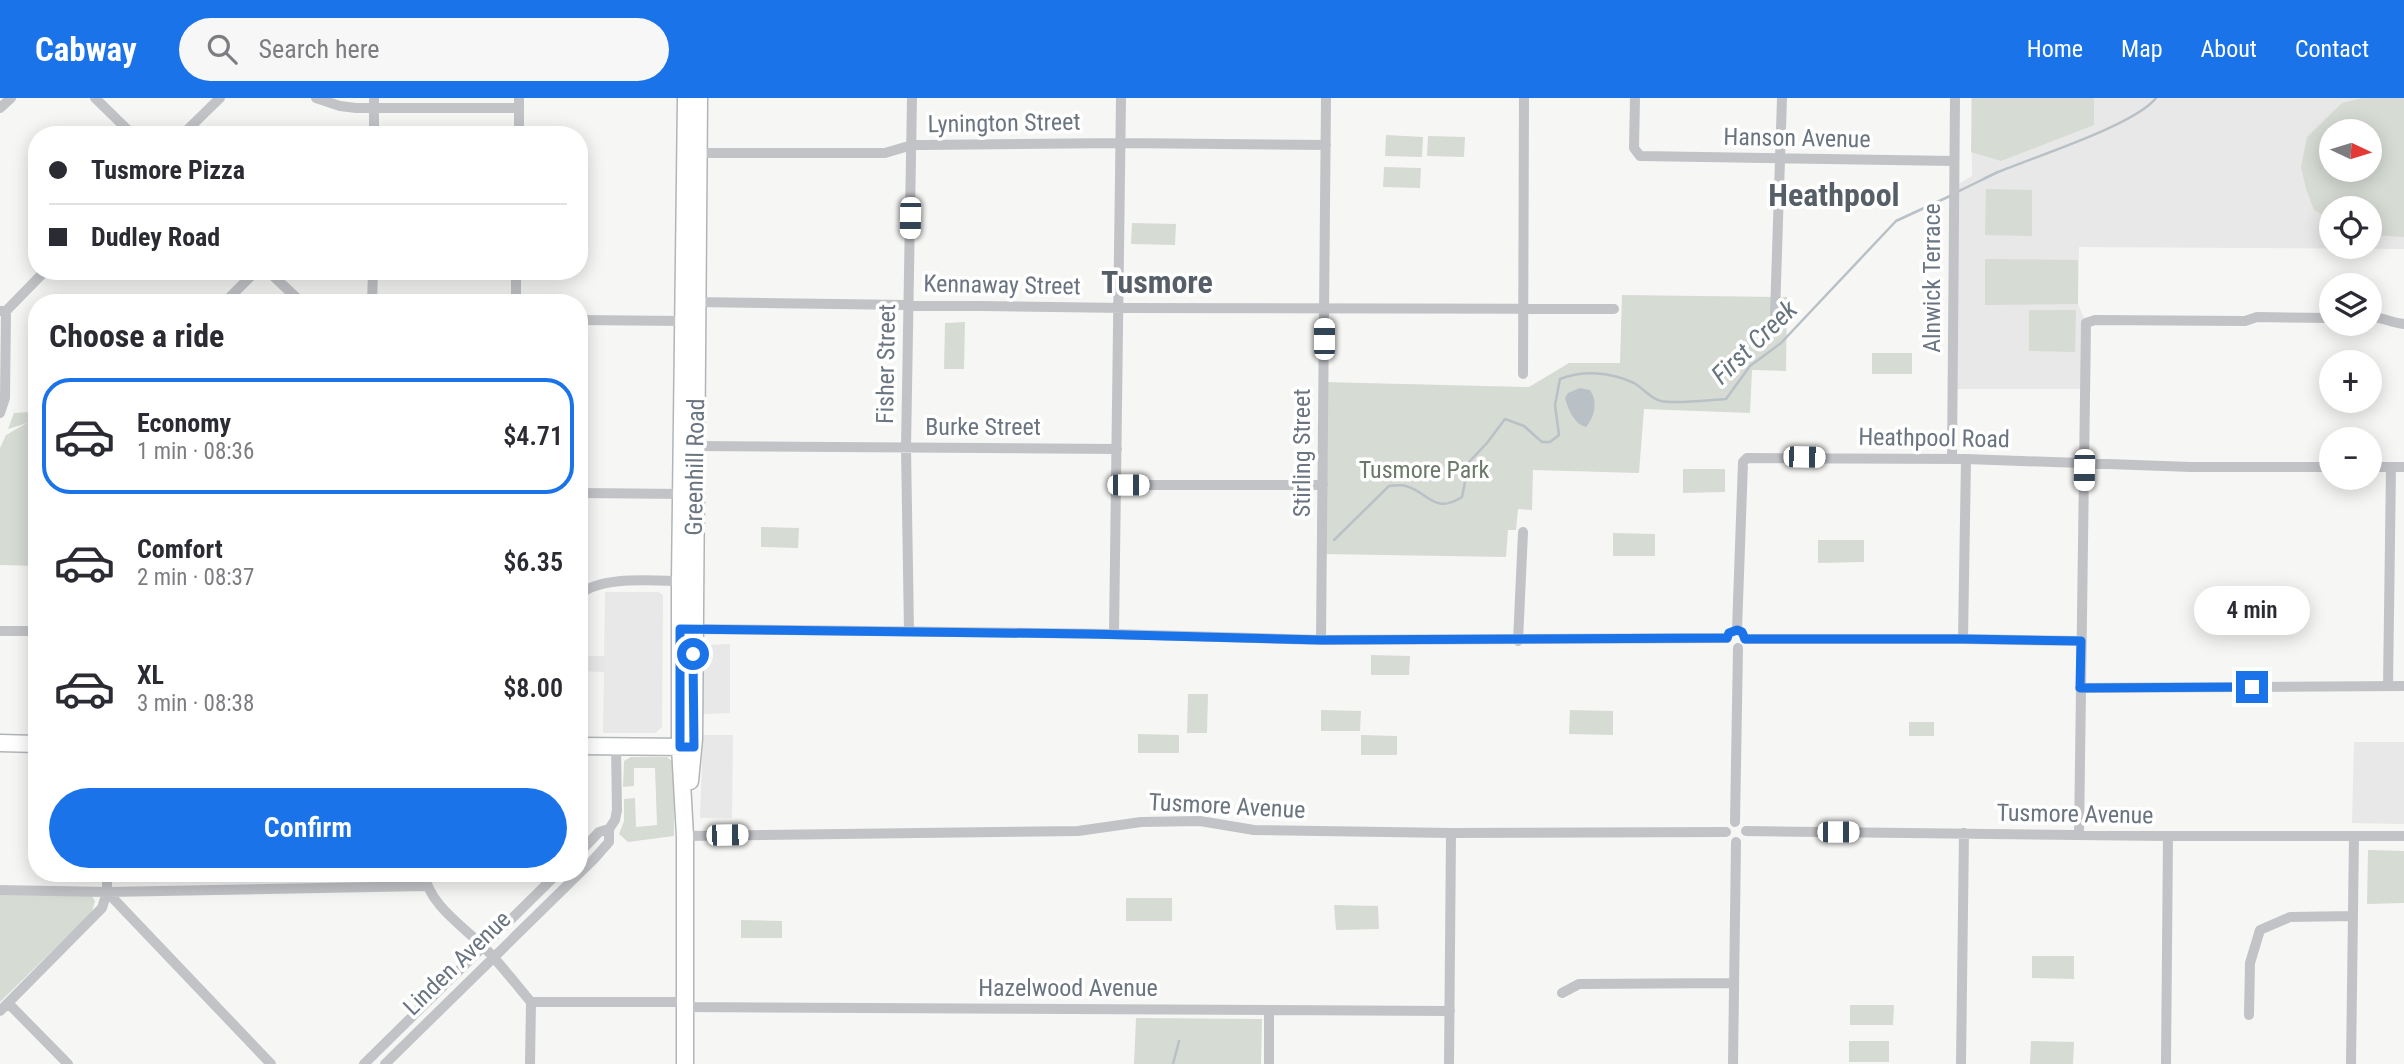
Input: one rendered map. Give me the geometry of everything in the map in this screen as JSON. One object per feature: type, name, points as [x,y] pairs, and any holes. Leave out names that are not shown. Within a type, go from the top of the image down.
[{"type":"main road","name":"Greenhill Road","points":[[685,1064],[687,494],[691,302],[691,153],[686,98]]},
{"type":"main road","name":"Greenhill Road","points":[[691,153],[699,98]]},
{"type":"main road","name":"Greenhill Road","points":[[688,446],[683,321],[691,302]]},
{"type":"main road","points":[[0,743],[28,744]]},
{"type":"main road","points":[[588,746],[687,747]]},
{"type":"street","points":[[0,108],[11,98]]},
{"type":"street","points":[[95,98],[124,126]]},
{"type":"street","points":[[192,126],[220,98]]},
{"type":"street","points":[[316,98],[340,106],[374,103],[519,103],[519,126]]},
{"type":"street","name":"Fisher Street","points":[[909,632],[906,448],[912,98]]},
{"type":"street","points":[[1114,635],[1121,98]]},
{"type":"street","name":"Stirling Street","points":[[1321,640],[1326,98]]},
{"type":"street","points":[[1523,374],[1524,98]]},
{"type":"street","name":"Hanson Avenue","points":[[1635,98],[1634,148],[1640,156],[1954,161]]},
{"type":"street","points":[[1775,314],[1782,98]]},
{"type":"street","name":"Alnwick Terrace","points":[[1952,459],[1955,98]]},
{"type":"street","points":[[374,103],[374,126]]},
{"type":"street","name":"Lynington Street","points":[[691,153],[885,153],[912,145],[1325,145]]},
{"type":"street","points":[[0,413],[5,398],[3,310],[35,280]]},
{"type":"street","points":[[233,294],[247,280]]},
{"type":"street","points":[[278,280],[292,294]]},
{"type":"street","name":"Kennaway Street","points":[[691,302],[1119,308],[1614,309]]},
{"type":"street","points":[[2079,835],[2086,323],[2095,320],[2245,321],[2257,317],[2319,318]]},
{"type":"street","points":[[2382,317],[2404,324]]},
{"type":"street","points":[[588,320],[683,321]]},
{"type":"street","name":"Burke Street","points":[[688,446],[1116,449]]},
{"type":"street","name":"Heathpool Road","points":[[1737,630],[1743,462],[1747,458],[1966,459],[2076,462],[2084,465],[2319,467]]},
{"type":"street","points":[[1963,639],[1966,459]]},
{"type":"street","points":[[2382,467],[2404,467]]},
{"type":"street","points":[[2388,687],[2391,467]]},
{"type":"street","points":[[1116,485],[1323,485]]},
{"type":"street","points":[[588,493],[687,494]]},
{"type":"street","points":[[1518,640],[1523,532]]},
{"type":"street","points":[[588,589],[608,582],[687,581]]},
{"type":"street","points":[[687,629],[1321,640],[1727,638]]},
{"type":"street","points":[[1735,822],[1741,644],[1742,632],[1737,630],[1729,633],[1729,645],[1741,644],[1963,639],[2081,641]]},
{"type":"street","points":[[0,631],[28,631]]},
{"type":"street","points":[[2080,688],[2404,686]]},
{"type":"street","name":"Linden Avenue","points":[[588,861],[609,842],[609,829],[615,821],[616,746]]},
{"type":"street","name":"Tusmore Avenue","points":[[685,836],[1078,831],[1141,822],[1200,821],[1254,830],[1451,833],[1726,832]]},
{"type":"street","points":[[1735,822],[1741,823],[1745,831],[1744,837],[1736,842],[1729,839],[1726,832],[1728,825],[1735,822]]},
{"type":"street","points":[[588,844],[599,832],[609,829]]},
{"type":"street","name":"Tusmore Avenue","points":[[1745,831],[2404,836]]},
{"type":"street","points":[[1449,1064],[1451,833]]},
{"type":"street","points":[[1961,1064],[1964,834]]},
{"type":"street","points":[[2166,1064],[2168,836]]},
{"type":"street","points":[[2351,1064],[2354,836]]},
{"type":"street","points":[[1733,1064],[1736,842]]},
{"type":"street","points":[[68,1064],[4,1007],[102,908],[107,882]]},
{"type":"street","points":[[426,882],[436,901],[494,958],[531,1002],[530,1064]]},
{"type":"street","name":"Linden Avenue","points":[[364,1064],[549,882]]},
{"type":"street","name":"Linden Avenue","points":[[385,1064],[494,958],[567,882]]},
{"type":"street","points":[[0,890],[107,892],[426,886]]},
{"type":"street","points":[[107,892],[271,1064]]},
{"type":"street","points":[[2249,1015],[2250,963],[2260,930],[2290,917],[2353,916]]},
{"type":"street","points":[[1562,993],[1579,984],[1734,983]]},
{"type":"street","name":"Hazelwood Avenue","points":[[531,1002],[1450,1011]]},
{"type":"street","points":[[1269,1010],[1269,1064]]},
{"type":"shaded area","points":[[1971,98],[2404,98],[2404,249],[2382,249],[2382,196],[2319,196],[2319,248],[2079,247],[2078,304],[2086,323],[2085,389],[1953,389],[1953,187],[1972,176]]},
{"type":"shaded area","points":[[1580,388],[1590,390],[1595,404],[1592,418],[1586,427],[1575,419],[1565,398],[1568,393]]},
{"type":"shaded area","points":[[605,592],[659,592],[663,595],[662,727],[655,733],[603,733],[604,672],[588,671],[588,656],[604,656]]},
{"type":"shaded area","points":[[730,644],[730,713],[703,714],[703,649],[708,645]]},
{"type":"shaded area","points":[[703,735],[733,735],[732,818],[700,818]]},
{"type":"shaded area","points":[[2354,742],[2404,742],[2404,824],[2352,823]]},
{"type":"green space","points":[[1972,98],[2094,98],[2094,125],[2001,161],[1971,152]]},
{"type":"green space","points":[[2363,98],[2404,98],[2404,237],[2382,236],[2382,196],[2319,196],[2319,213],[2314,210],[2301,167],[2307,137],[2319,125],[2319,182],[2382,182],[2382,119],[2326,119],[2342,103]]},
{"type":"green space","points":[[1386,135],[1423,137],[1422,157],[1385,156]]},
{"type":"green space","points":[[1428,136],[1465,137],[1464,157],[1427,156]]},
{"type":"green space","points":[[1384,167],[1421,168],[1420,188],[1383,187]]},
{"type":"green space","points":[[1986,189],[2032,190],[2032,236],[1985,235]]},
{"type":"green space","points":[[1132,223],[1176,224],[1175,245],[1131,244]]},
{"type":"green space","points":[[1985,259],[2078,260],[2078,304],[1985,305]]},
{"type":"green space","name":"Tusmore Park","points":[[1622,295],[1787,297],[1786,371],[1752,370],[1750,413],[1644,409],[1639,473],[1533,470],[1532,510],[1518,509],[1516,530],[1508,530],[1506,557],[1322,554],[1323,382],[1529,387],[1569,363],[1620,363]]},
{"type":"green space","points":[[2029,310],[2076,310],[2075,352],[2029,351]]},
{"type":"green space","points":[[965,322],[964,369],[944,369],[945,323]]},
{"type":"green space","points":[[1872,353],[1912,353],[1912,374],[1872,374]]},
{"type":"green space","points":[[28,412],[28,566],[0,565],[0,448],[6,435],[27,423],[8,429],[14,413]]},
{"type":"green space","points":[[1683,469],[1725,469],[1725,492],[1683,493]]},
{"type":"green space","points":[[761,527],[799,528],[798,548],[761,547]]},
{"type":"green space","points":[[1613,533],[1655,534],[1655,556],[1613,556]]},
{"type":"green space","points":[[1818,540],[1864,540],[1864,562],[1818,563]]},
{"type":"green space","points":[[1371,655],[1410,656],[1409,675],[1371,675]]},
{"type":"green space","points":[[1188,694],[1208,694],[1207,733],[1187,733]]},
{"type":"green space","points":[[1321,710],[1361,711],[1360,731],[1321,731]]},
{"type":"green space","points":[[1570,710],[1613,711],[1613,735],[1569,734]]},
{"type":"green space","points":[[1909,722],[1934,722],[1934,736],[1909,736]]},
{"type":"green space","points":[[1138,734],[1179,735],[1179,753],[1138,753]]},
{"type":"green space","points":[[1361,735],[1397,736],[1397,755],[1361,755]]},
{"type":"green space","points":[[631,757],[667,757],[674,763],[674,836],[628,842],[619,834],[624,821],[624,799],[635,798],[636,827],[657,825],[655,768],[634,768],[634,786],[623,787],[624,761]]},
{"type":"green space","points":[[2368,850],[2404,851],[2404,903],[2367,904]]},
{"type":"green space","points":[[0,894],[92,896],[95,901],[92,912],[0,1002]]},
{"type":"green space","points":[[1126,898],[1172,898],[1172,921],[1126,921]]},
{"type":"green space","points":[[1334,905],[1378,906],[1379,929],[1336,930]]},
{"type":"green space","points":[[741,920],[782,921],[782,938],[741,938]]},
{"type":"green space","points":[[2032,956],[2074,956],[2074,979],[2032,978]]},
{"type":"green space","points":[[1850,1005],[1894,1005],[1893,1025],[1850,1025]]},
{"type":"green space","points":[[1136,1018],[1262,1019],[1261,1064],[1134,1064]]},
{"type":"green space","points":[[1849,1041],[1889,1041],[1889,1062],[1849,1062]]},
{"type":"green space","points":[[2031,1041],[2074,1042],[2073,1064],[2030,1064]]},
{"type":"waterway","name":"First Creek","points":[[1959,191],[1998,172],[2128,119],[2156,98]]},
{"type":"waterway","name":"First Creek","points":[[1334,540],[1389,486],[1406,486],[1438,503],[1445,504],[1462,497],[1469,462],[1505,419],[1524,426],[1542,442],[1550,442],[1559,435],[1555,405],[1560,379],[1587,373],[1607,375],[1625,379],[1654,398],[1668,402],[1726,399],[1750,366],[1781,343],[1896,221],[1950,196]]},
{"type":"waterway","name":"First Creek","points":[[1173,1064],[1179,1041]]},
{"type":"district","name":"Heathpool","points":[[1834,195]]},
{"type":"district","name":"Tusmore","points":[[1157,282]]},
{"type":"route","points":[[693,654],[694,747],[680,747],[680,629],[1321,640],[1727,638],[1731,631],[1737,630],[1742,632],[1745,639],[2081,641],[2080,688],[2252,687]]}]
